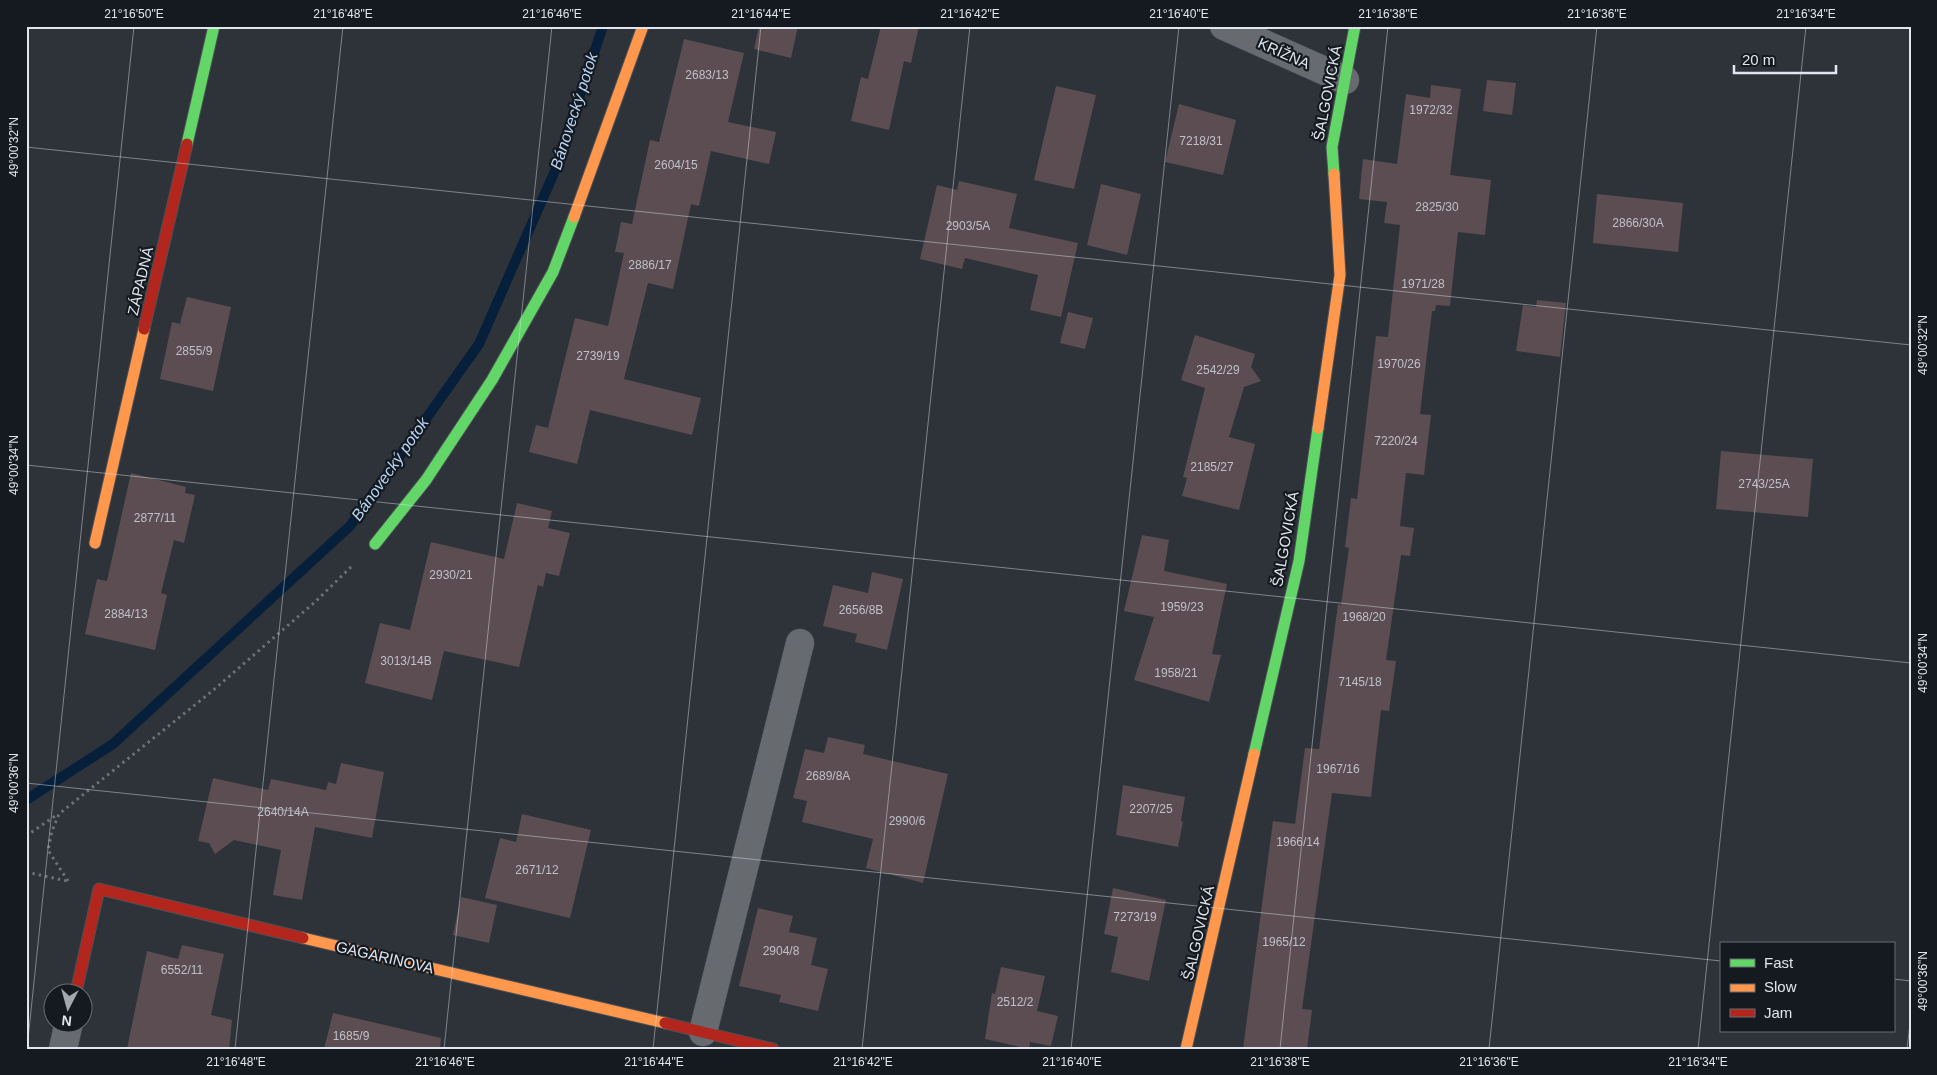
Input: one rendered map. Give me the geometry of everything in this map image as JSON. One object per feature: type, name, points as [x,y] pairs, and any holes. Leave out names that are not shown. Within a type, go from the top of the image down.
[{"type":"street","name":"ZÁPADNÁ","points":[[95,544],[214,26]]},
{"type":"street","points":[[375,544],[426,480],[492,380],[552,272],[594,163],[643,26]]},
{"type":"street","name":"KRÍŽNA","points":[[1224,26],[1345,80]]},
{"type":"street","name":"ŠALGOVICKÁ","points":[[1186,1049],[1299,561],[1340,275],[1332,147],[1355,26]]},
{"type":"street","points":[[703,1032],[800,643]]},
{"type":"street","points":[[78,982],[99,889]]},
{"type":"street","name":"GAGARINOVA","points":[[99,889],[773,1049]]},
{"type":"street","points":[[63,1049],[67,1032]]},
{"type":"path","points":[[26,836],[59,814],[211,692],[315,602],[375,544]]},
{"type":"path","points":[[59,814],[52,830],[48,850],[54,863],[68,881]]},
{"type":"path","points":[[26,872],[99,889]]},
{"type":"building","points":[[759,26],[798,26],[791,58],[754,49]]},
{"type":"building","points":[[881,26],[919,26],[911,63],[904,61],[889,130],[851,121],[861,77],[868,79]]},
{"type":"building","points":[[684,39],[744,53],[728,122],[776,132],[769,164],[711,151],[699,206],[691,204],[673,289],[648,283],[624,379],[701,398],[692,435],[590,410],[577,464],[529,452],[536,425],[548,428],[575,318],[608,326],[624,253],[615,252],[621,222],[632,224],[650,140],[659,142]]},
{"type":"building","points":[[1487,80],[1516,83],[1512,115],[1483,111]]},
{"type":"building","points":[[1431,85],[1461,89],[1450,175],[1491,180],[1485,235],[1458,232],[1450,306],[1436,305],[1435,311],[1432,311],[1420,414],[1431,415],[1424,475],[1406,473],[1400,526],[1414,528],[1410,556],[1401,555],[1386,660],[1396,661],[1389,711],[1381,710],[1371,797],[1332,793],[1302,1009],[1312,1010],[1307,1049],[1243,1049],[1273,821],[1295,824],[1305,748],[1319,749],[1338,604],[1341,605],[1349,548],[1345,547],[1351,498],[1357,499],[1376,336],[1388,337],[1400,225],[1384,223],[1387,202],[1359,199],[1363,159],[1397,164],[1406,94],[1430,98]]},
{"type":"building","points":[[1056,86],[1096,95],[1074,189],[1034,180]]},
{"type":"building","points":[[1179,104],[1236,120],[1223,175],[1165,162]]},
{"type":"building","points":[[959,181],[1017,194],[1009,228],[1078,243],[1061,317],[1030,310],[1038,275],[965,258],[962,269],[920,259],[937,185],[957,190]]},
{"type":"building","points":[[1101,184],[1141,194],[1127,255],[1087,245]]},
{"type":"building","points":[[1597,194],[1683,203],[1678,252],[1593,243]]},
{"type":"building","points":[[187,297],[231,307],[213,391],[160,379],[172,322],[180,324]]},
{"type":"building","points":[[1537,300],[1566,303],[1560,357],[1516,351],[1523,305],[1536,307]]},
{"type":"building","points":[[1068,312],[1093,318],[1085,349],[1060,343]]},
{"type":"building","points":[[1195,335],[1255,354],[1251,367],[1261,381],[1244,387],[1229,437],[1255,444],[1239,510],[1182,496],[1187,478],[1183,477],[1205,388],[1181,380]]},
{"type":"building","points":[[1721,451],[1813,459],[1808,517],[1716,509]]},
{"type":"building","points":[[131,473],[186,487],[185,493],[195,495],[184,543],[174,540],[161,593],[167,595],[155,650],[85,634],[97,579],[107,581]]},
{"type":"building","points":[[517,503],[552,511],[548,528],[570,533],[559,576],[546,573],[543,587],[538,585],[519,667],[444,651],[432,700],[365,683],[380,623],[410,630],[431,542],[504,559]]},
{"type":"building","points":[[1142,535],[1169,540],[1164,571],[1227,584],[1212,654],[1221,655],[1209,702],[1134,680],[1154,617],[1124,611]]},
{"type":"building","points":[[872,572],[903,579],[887,650],[855,642],[857,634],[823,626],[833,585],[868,593]]},
{"type":"building","points":[[828,737],[865,745],[863,754],[948,774],[923,883],[866,868],[873,839],[802,822],[807,801],[793,798],[805,749],[824,753]]},
{"type":"building","points":[[341,763],[384,772],[372,838],[315,827],[302,900],[273,895],[281,850],[234,840],[215,854],[209,843],[198,841],[213,778],[268,790],[271,779],[326,790],[328,782],[336,784]]},
{"type":"building","points":[[1123,785],[1185,797],[1178,847],[1116,835]]},
{"type":"building","points":[[522,814],[591,830],[570,918],[485,898],[500,838],[516,842]]},
{"type":"building","points":[[1113,888],[1166,900],[1149,981],[1111,972],[1118,937],[1104,934]]},
{"type":"building","points":[[461,897],[497,905],[489,943],[453,935]]},
{"type":"building","points":[[758,908],[793,916],[789,932],[817,938],[811,965],[828,969],[818,1011],[779,1002],[781,995],[739,986]]},
{"type":"building","points":[[182,945],[224,954],[211,1015],[232,1020],[229,1049],[127,1049],[147,951],[178,959]]},
{"type":"building","points":[[1001,967],[1045,976],[1037,1011],[1058,1016],[1051,1046],[1030,1042],[1029,1049],[985,1039],[992,993],[995,994]]},
{"type":"building","points":[[333,1013],[441,1038],[440,1049],[324,1049]]},
{"type":"waterway","name":"Bánovecký potok","points":[[26,800],[113,744],[350,526],[479,344],[554,173],[603,26]]},
{"type":"traffic: fast","points":[[187,144],[214,26]]},
{"type":"traffic: fast","points":[[1334,174],[1332,147],[1355,26]]},
{"type":"traffic: fast","points":[[375,544],[426,480],[492,380],[553,272],[574,217]]},
{"type":"traffic: fast","points":[[1254,754],[1299,561],[1318,428]]},
{"type":"traffic: slow","points":[[574,217],[643,26]]},
{"type":"traffic: slow","points":[[1318,428],[1340,275],[1334,174]]},
{"type":"traffic: slow","points":[[95,543],[144,329]]},
{"type":"traffic: slow","points":[[1186,1049],[1254,754]]},
{"type":"traffic: slow","points":[[303,938],[665,1023]]},
{"type":"traffic: jam","points":[[144,329],[187,144]]},
{"type":"traffic: jam","points":[[78,982],[99,889],[303,938]]},
{"type":"traffic: jam","points":[[665,1023],[773,1049]]}]
